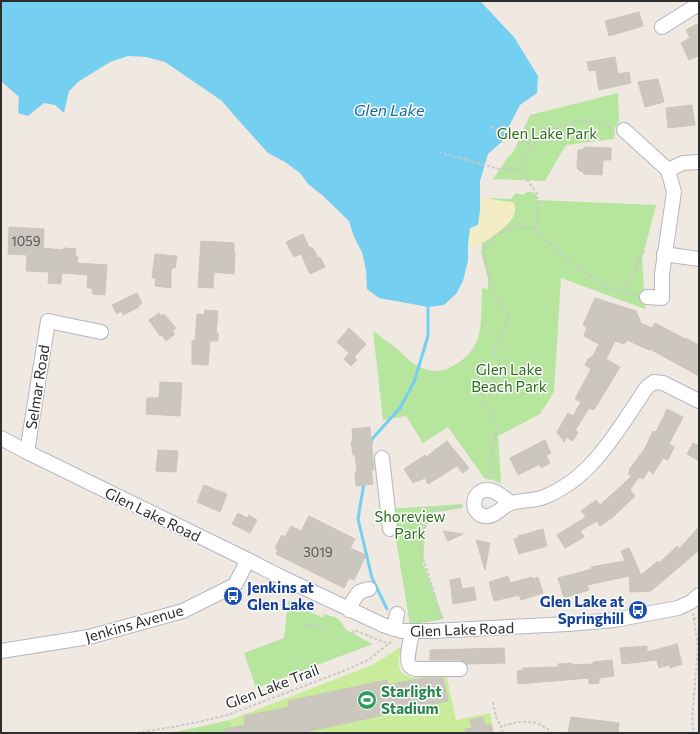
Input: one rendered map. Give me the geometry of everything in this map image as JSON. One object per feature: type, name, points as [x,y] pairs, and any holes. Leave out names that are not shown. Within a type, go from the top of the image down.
[{"type":"street","points":[[662,27],[699,4]]},
{"type":"street","points":[[624,130],[668,170],[674,192],[664,254],[662,298],[646,297]]},
{"type":"street","points":[[668,170],[683,163],[699,162]]},
{"type":"street","points":[[664,254],[699,259]]},
{"type":"street","name":"Selmar Road","points":[[27,452],[48,321],[101,332]]},
{"type":"street","points":[[511,503],[488,490],[483,490],[478,493],[475,497],[474,503],[478,513],[482,516],[488,516],[511,503],[544,497],[577,478],[608,444],[647,387],[654,382],[663,383],[699,401]]},
{"type":"street","name":"Glen Lake Road","points":[[1,438],[349,610],[403,630],[433,631],[568,624],[614,620],[678,608],[691,602],[699,595]]},
{"type":"street","points":[[382,458],[390,529]]},
{"type":"street","name":"Jenkins Avenue","points":[[1,651],[89,637],[183,611],[235,585],[248,560]]},
{"type":"street","points":[[349,610],[359,592],[369,589]]},
{"type":"street","points":[[398,614],[411,667],[416,669],[460,668]]},
{"type":"path","points":[[520,169],[526,154],[532,145],[554,129],[582,121],[602,123],[610,127],[624,130]]},
{"type":"path","points":[[492,127],[532,145]]},
{"type":"path","points":[[554,129],[557,141]]},
{"type":"path","points":[[439,152],[506,170],[520,169]]},
{"type":"path","points":[[520,169],[537,194],[538,218],[535,229]]},
{"type":"path","points":[[488,490],[496,426],[484,400],[484,392],[502,371],[500,361],[494,355],[508,315],[492,290],[488,267],[485,260],[484,251],[495,236],[513,226],[535,229],[554,249],[571,263],[603,284],[620,292],[646,297]]},
{"type":"path","points":[[509,228],[512,233]]},
{"type":"path","points":[[620,292],[629,284],[637,268],[641,254],[646,251]]},
{"type":"path","points":[[433,631],[440,626],[442,620],[437,611],[435,596],[419,545],[431,511],[474,503]]},
{"type":"path","points":[[694,733],[692,720],[698,647],[694,619],[699,616]]},
{"type":"path","points":[[305,625],[322,627]]},
{"type":"path","points":[[353,633],[354,630],[389,644]]},
{"type":"path","name":"Glen Lake Trail","points":[[137,733],[189,724],[228,715],[368,660],[389,644],[403,630]]},
{"type":"path","points":[[492,702],[502,733]]},
{"type":"path","points":[[501,726],[524,721],[535,722],[544,726],[552,733]]},
{"type":"green space","name":"Glen Lake Park","points":[[618,93],[619,122],[615,128],[614,139],[566,145],[545,181],[493,179],[514,151],[530,115]]},
{"type":"green space","name":"Glen Lake Beach Park","points":[[532,192],[536,195],[536,200],[656,205],[642,259],[645,309],[561,278],[554,392],[540,414],[498,436],[501,484],[493,480],[485,479],[448,427],[423,443],[406,416],[383,420],[373,331],[411,362],[425,369],[438,371],[451,367],[463,360],[471,352],[476,343],[481,323],[482,288],[488,289],[488,279],[481,252],[488,198],[511,199],[516,193],[522,195]]},
{"type":"green space","name":"Shoreview Park","points":[[462,504],[462,508],[426,514],[423,564],[444,619],[410,625],[391,509]]},
{"type":"green space","points":[[288,601],[323,618],[324,614],[337,618],[346,630],[373,644],[256,688],[244,653],[284,638]]},
{"type":"green space","name":"Starlight Stadium","points":[[402,646],[399,665],[401,671],[405,675],[411,677],[426,677],[446,673],[456,720],[490,713],[494,733],[233,733],[230,720],[372,665]]},
{"type":"green space","points":[[230,720],[233,733],[166,733],[186,730]]},
{"type":"sand","points":[[480,196],[513,202],[515,209],[514,215],[510,222],[504,228],[477,247],[468,244],[470,228],[478,225]]},
{"type":"water","name":"Glen Lake","points":[[1,1],[480,1],[514,37],[538,76],[537,93],[520,105],[510,124],[506,138],[488,154],[480,181],[480,210],[478,225],[470,228],[468,260],[463,281],[456,294],[444,305],[428,307],[379,298],[367,289],[366,270],[362,252],[354,237],[349,221],[322,195],[308,184],[300,173],[285,162],[268,153],[222,101],[165,62],[146,57],[128,56],[110,62],[78,82],[69,91],[64,113],[55,105],[44,103],[28,116],[18,113],[19,97],[1,81]]},
{"type":"building","points":[[639,12],[643,26],[609,36],[605,21]]},
{"type":"building","points":[[697,24],[699,29],[699,57],[698,56],[689,60],[681,43],[690,38],[686,30]]},
{"type":"building","points":[[615,57],[618,74],[629,72],[631,83],[599,90],[596,70],[589,71],[587,62]]},
{"type":"building","points":[[658,79],[664,102],[645,107],[638,82]]},
{"type":"building","points":[[692,105],[695,125],[668,128],[666,108]]},
{"type":"building","points":[[584,147],[611,148],[611,160],[603,160],[602,175],[584,174],[577,168],[578,150],[584,149]]},
{"type":"building","points":[[9,227],[44,229],[43,248],[63,250],[64,248],[76,249],[75,256],[78,257],[77,263],[107,265],[105,295],[93,294],[92,288],[87,288],[88,275],[62,273],[61,284],[48,283],[49,272],[26,271],[27,255],[8,254]]},
{"type":"building","points":[[303,234],[309,247],[313,248],[325,267],[310,274],[301,254],[294,257],[286,242]]},
{"type":"building","points":[[201,241],[234,243],[234,274],[214,272],[213,288],[198,287]]},
{"type":"building","points":[[155,254],[177,256],[175,268],[172,268],[171,271],[171,288],[155,286],[156,278],[152,278]]},
{"type":"building","points":[[137,293],[142,303],[138,306],[139,307],[123,315],[121,311],[117,314],[112,305]]},
{"type":"building","points":[[595,298],[636,311],[641,323],[652,328],[655,323],[699,345],[699,376],[650,349],[649,350],[627,340],[624,344],[615,341],[606,359],[620,367],[594,410],[589,408],[575,431],[578,432],[573,441],[566,437],[564,442],[557,432],[568,413],[573,416],[581,402],[575,399],[591,369],[585,365],[588,359],[593,356],[599,344],[584,336],[587,327],[583,325]]},
{"type":"building","points":[[205,310],[218,311],[216,333],[218,333],[218,341],[210,341],[208,365],[192,364],[192,341],[195,341],[197,314],[204,315]]},
{"type":"building","points":[[159,313],[161,316],[164,314],[176,328],[172,331],[175,334],[166,341],[162,335],[160,336],[149,320]]},
{"type":"building","points":[[349,328],[366,344],[354,357],[357,360],[351,366],[344,359],[349,353],[337,342]]},
{"type":"building","points":[[160,382],[182,383],[180,416],[146,414],[147,398],[159,398]]},
{"type":"building","points":[[667,409],[683,417],[669,444],[674,447],[668,460],[663,458],[653,474],[649,470],[643,479],[639,477],[630,490],[635,496],[613,517],[600,526],[597,521],[580,531],[584,537],[565,548],[557,535],[586,517],[581,511],[596,500],[600,505],[632,476],[628,474],[630,471],[629,470],[645,448],[653,431],[656,432]]},
{"type":"building","points":[[370,427],[374,470],[371,470],[373,484],[356,486],[355,472],[357,472],[355,455],[353,455],[351,442],[353,441],[352,429]]},
{"type":"building","points":[[545,440],[551,453],[546,455],[550,463],[541,468],[540,464],[518,475],[510,458]]},
{"type":"building","points":[[447,441],[469,468],[463,473],[457,466],[428,484],[425,478],[413,483],[404,469],[425,455],[426,457]]},
{"type":"building","points":[[693,443],[699,446],[699,461],[687,454]]},
{"type":"building","points":[[158,450],[178,451],[176,472],[156,471]]},
{"type":"building","points":[[204,485],[227,494],[220,512],[197,502]]},
{"type":"building","points":[[238,513],[247,518],[249,515],[257,520],[250,533],[232,524]]},
{"type":"building","points":[[309,516],[355,539],[350,548],[366,555],[354,580],[349,578],[344,588],[276,554],[278,550],[275,548],[282,535],[285,537],[291,526],[301,531]]},
{"type":"building","points":[[699,527],[699,550],[651,591],[630,592],[629,576],[587,585],[589,590],[564,598],[558,578],[592,569],[591,567],[625,561],[621,551],[629,548],[641,575],[658,561],[659,563],[677,546],[679,549]]},
{"type":"building","points":[[543,529],[547,546],[519,554],[514,539],[519,538],[518,536]]},
{"type":"building","points":[[443,531],[463,534],[448,541]]},
{"type":"building","points":[[476,540],[490,543],[485,570]]},
{"type":"building","points":[[508,576],[510,583],[532,577],[533,579],[538,577],[543,593],[521,600],[519,595],[494,601],[489,582]]},
{"type":"building","points":[[460,578],[462,589],[474,587],[476,600],[453,604],[450,580]]},
{"type":"building","points":[[677,644],[682,664],[670,668],[669,665],[659,668],[657,660],[622,664],[620,648],[647,646],[647,652]]},
{"type":"building","points":[[504,648],[505,663],[466,664],[460,660],[430,660],[430,650]]},
{"type":"building","points":[[612,660],[614,676],[599,678],[599,683],[589,684],[589,678],[518,684],[517,671],[523,670],[523,668],[558,667],[558,664],[572,663],[572,665],[593,664],[593,662]]},
{"type":"building","points":[[423,678],[443,678],[448,701],[300,733],[224,733],[224,729],[245,725],[244,716],[289,707],[288,701],[387,680],[388,685]]},
{"type":"building","points":[[483,717],[485,725],[491,724],[493,733],[465,733],[465,729],[472,728],[470,720]]},
{"type":"building","points":[[571,717],[619,723],[618,733],[568,733]]},
{"type":"waterway","points":[[371,444],[372,439],[400,408],[414,382],[428,336],[428,307]]},
{"type":"waterway","points":[[364,483],[358,519],[372,578],[387,609]]},
{"type":"place","name":"Jenkins at Glen Lake","points":[[233,596]]},
{"type":"place","name":"Glen Lake at Springhill","points":[[638,610]]},
{"type":"place","name":"Starlight Stadium","points":[[367,700]]}]
